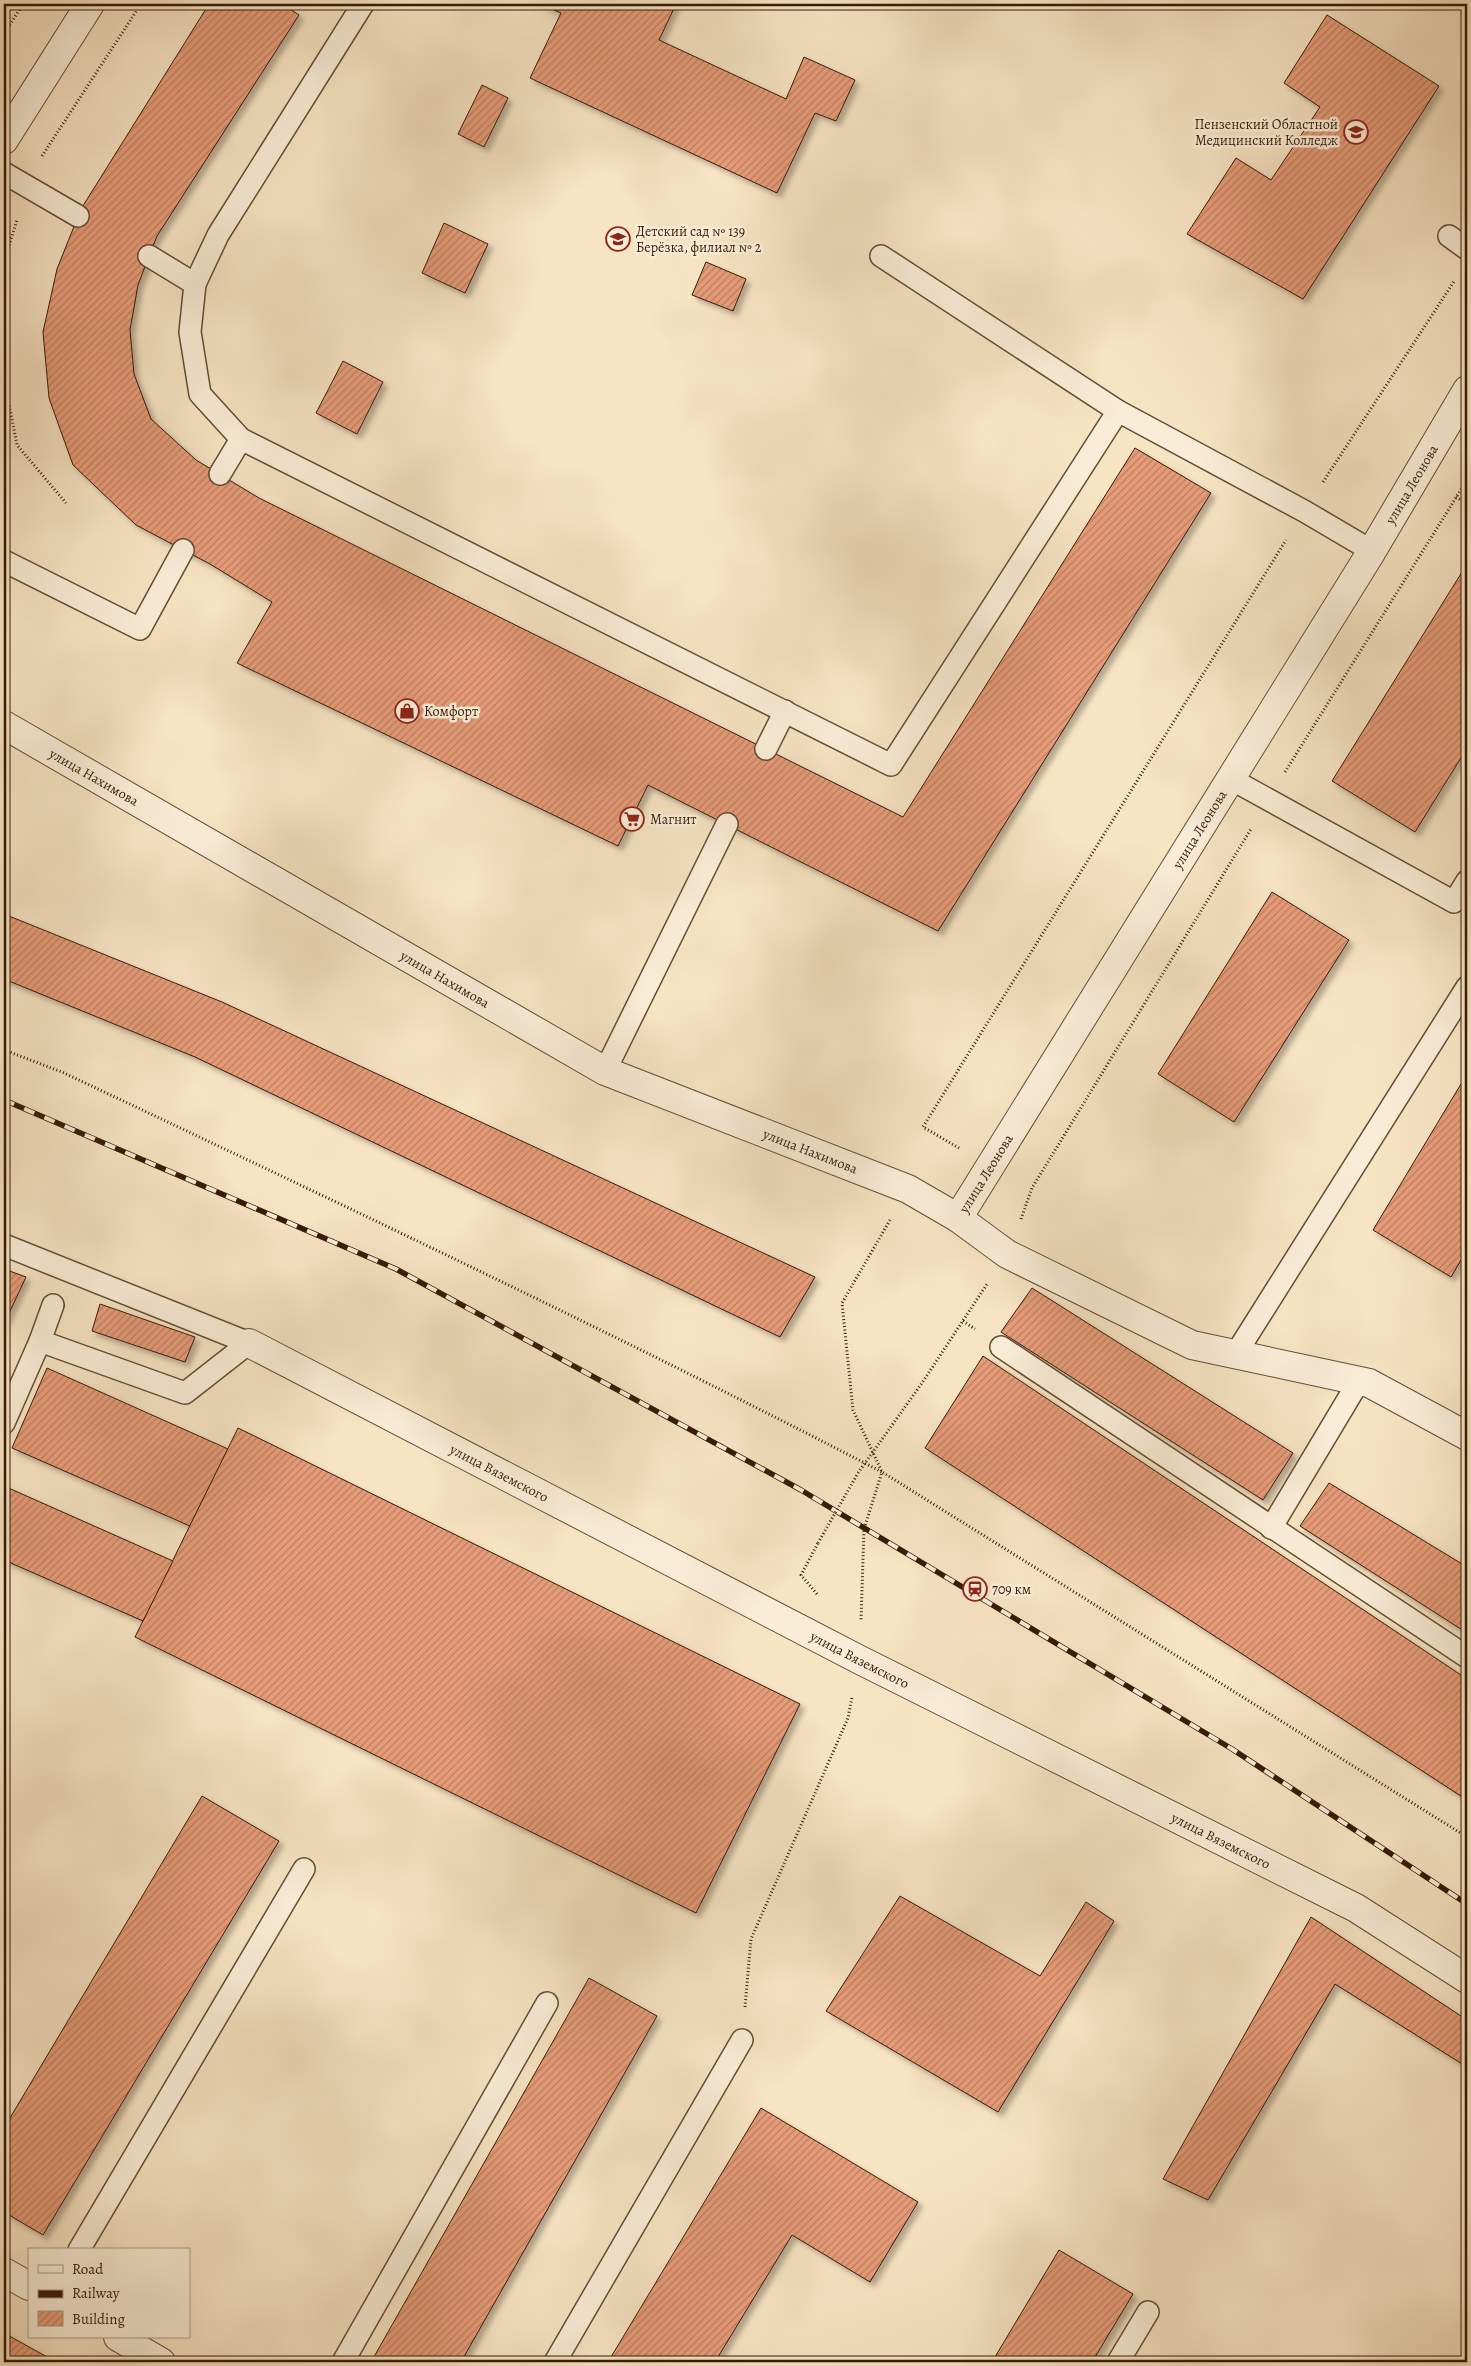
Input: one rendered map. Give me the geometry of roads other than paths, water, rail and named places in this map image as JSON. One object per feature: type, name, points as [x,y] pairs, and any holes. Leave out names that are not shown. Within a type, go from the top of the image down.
[{"type":"street","points":[[4,139],[90,4]]},
{"type":"street","name":"улица Леонова","points":[[908,1189],[958,1218],[1372,551],[1467,390]]},
{"type":"street","name":"улица Нахимова","points":[[4,725],[605,1071],[908,1189]]},
{"type":"street","points":[[958,1218],[1007,1254],[1192,1345],[1369,1383],[1467,1436]]},
{"type":"street","name":"улица Вяземского","points":[[250,1343],[860,1660],[1356,1908],[1467,1979]]},
{"type":"street","points":[[4,2272],[28,2285]]},
{"type":"street","points":[[120,2338],[161,2362]]},
{"type":"lane","points":[[363,4],[218,235],[195,284],[190,332],[200,394],[241,439],[892,765],[1118,411]]},
{"type":"lane","points":[[4,173],[78,216]]},
{"type":"lane","points":[[1449,236],[1467,249]]},
{"type":"lane","points":[[149,256],[195,284]]},
{"type":"lane","points":[[881,256],[1118,411],[1304,511],[1372,551]]},
{"type":"lane","points":[[220,474],[241,439]]},
{"type":"lane","points":[[4,561],[140,629],[183,550]]},
{"type":"lane","points":[[766,749],[785,711]]},
{"type":"lane","points":[[1231,779],[1461,906],[1467,881]]},
{"type":"lane","points":[[605,1071],[727,824]]},
{"type":"lane","points":[[1235,1355],[1467,987]]},
{"type":"lane","points":[[4,1245],[250,1343]]},
{"type":"lane","points":[[4,1424],[40,1341],[53,1305]]},
{"type":"lane","points":[[40,1341],[185,1393],[250,1343]]},
{"type":"lane","points":[[1000,1347],[1467,1657]]},
{"type":"lane","points":[[1271,1528],[1359,1381]]},
{"type":"lane","points":[[79,2248],[304,1869]]},
{"type":"lane","points":[[343,2362],[547,2003]]},
{"type":"lane","points":[[555,2362],[742,2040]]},
{"type":"lane","points":[[1118,2362],[1148,2312]]},
{"type":"railway","points":[[4,1100],[396,1269],[801,1490],[1232,1749],[1467,1904]]},
{"type":"place","name":"Пензенский Областной Медицинский Колледж","points":[[1356,132]]},
{"type":"place","name":"Детский сад № 139 Берёзка, филиал № 2","points":[[618,239]]},
{"type":"place","name":"Комфорт","points":[[407,711]]},
{"type":"place","name":"Магнит","points":[[632,819]]},
{"type":"place","name":"709 км","points":[[975,1589]]}]
